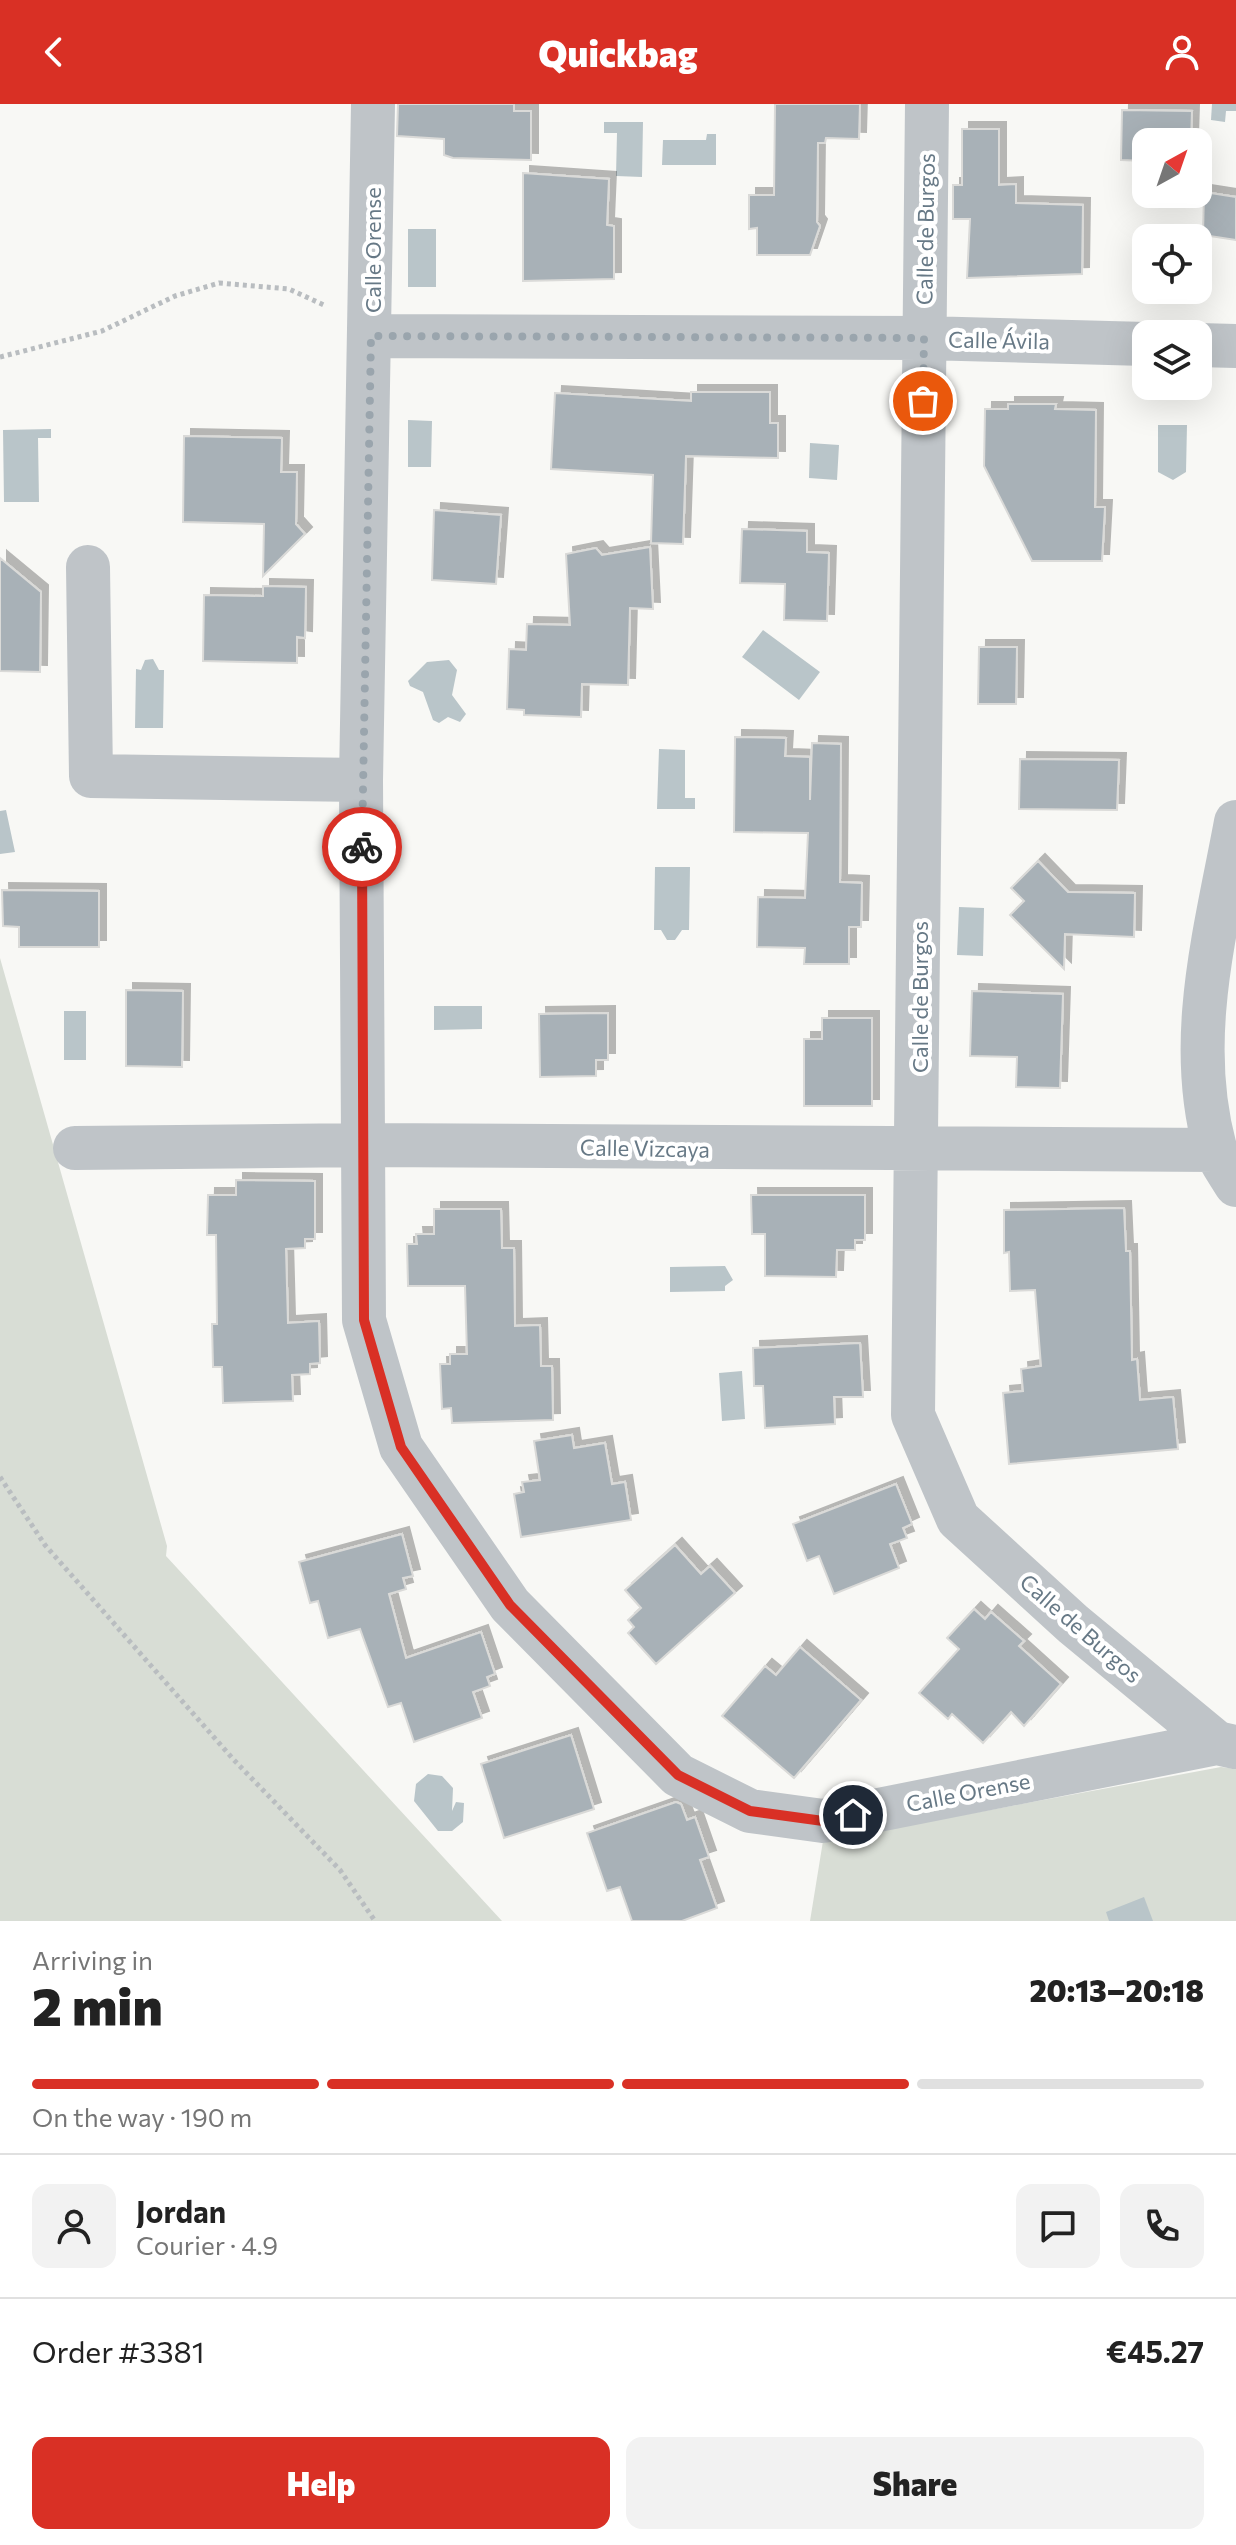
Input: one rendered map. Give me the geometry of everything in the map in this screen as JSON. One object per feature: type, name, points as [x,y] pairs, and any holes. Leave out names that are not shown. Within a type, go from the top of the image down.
[{"type":"street","name":"Calle Orense","points":[[373,104],[361,780],[364,1320],[401,1447],[510,1605],[678,1775],[750,1811],[823,1821],[1226,1745]]},
{"type":"street","name":"Calle de Burgos","points":[[927,104],[913,1415],[958,1519],[1073,1624],[1226,1745]]},
{"type":"street","name":"Calle Ávila","points":[[371,336],[924,338],[1132,344]]},
{"type":"street","points":[[1212,345],[1236,346]]},
{"type":"street","points":[[88,567],[91,776],[361,780]]},
{"type":"street","points":[[1226,1168],[1203,1075],[1202,1002],[1236,822]]},
{"type":"street","name":"Calle Vizcaya","points":[[75,1148],[365,1145],[918,1151],[1226,1168]]},
{"type":"path","points":[[0,357],[102,331],[175,296],[219,283],[289,289],[343,314],[371,336]]},
{"type":"path","points":[[0,1477],[45,1545],[233,1759],[340,1870],[375,1921]]},
{"type":"shaded area","points":[[1212,104],[1236,104],[1236,111],[1226,111],[1225,122],[1211,120]]},
{"type":"shaded area","points":[[604,122],[643,122],[642,177],[616,176],[617,133],[604,133]]},
{"type":"shaded area","points":[[707,134],[716,134],[716,165],[662,165],[663,140],[706,140]]},
{"type":"shaded area","points":[[408,229],[436,229],[436,287],[408,287]]},
{"type":"shaded area","points":[[408,420],[432,421],[431,467],[408,467]]},
{"type":"shaded area","points":[[1158,425],[1187,425],[1186,472],[1173,480],[1158,472]]},
{"type":"shaded area","points":[[51,429],[51,438],[38,438],[39,502],[4,502],[3,430]]},
{"type":"shaded area","points":[[810,443],[839,445],[837,480],[809,478]]},
{"type":"shaded area","points":[[763,630],[820,672],[799,700],[742,657]]},
{"type":"shaded area","points":[[153,659],[159,670],[164,670],[163,728],[135,728],[136,669],[141,670],[145,660]]},
{"type":"shaded area","points":[[449,660],[457,670],[452,695],[466,714],[460,722],[448,717],[439,723],[433,720],[423,692],[410,686],[408,681],[427,662]]},
{"type":"shaded area","points":[[659,749],[685,750],[685,798],[695,798],[695,809],[657,809]]},
{"type":"shaded area","points":[[6,810],[15,852],[0,854],[0,811]]},
{"type":"shaded area","points":[[655,867],[690,867],[689,930],[682,930],[675,940],[667,940],[661,930],[654,930]]},
{"type":"shaded area","points":[[959,907],[984,908],[983,956],[957,955]]},
{"type":"shaded area","points":[[0,958],[167,1546],[166,1556],[502,1921],[0,1921]]},
{"type":"shaded area","points":[[434,1006],[482,1006],[482,1029],[434,1030]]},
{"type":"shaded area","points":[[64,1011],[86,1011],[86,1060],[64,1060]]},
{"type":"shaded area","points":[[725,1266],[733,1280],[725,1286],[725,1291],[670,1292],[670,1267]]},
{"type":"shaded area","points":[[742,1371],[745,1419],[722,1421],[719,1373]]},
{"type":"shaded area","points":[[1221,1767],[1236,1769],[1236,1921],[810,1921],[823,1841]]},
{"type":"shaded area","points":[[428,1774],[442,1776],[453,1788],[452,1811],[456,1802],[464,1803],[463,1822],[452,1831],[438,1831],[414,1801],[416,1784]]},
{"type":"shaded area","points":[[1144,1897],[1153,1921],[1109,1921],[1106,1912]]},
{"type":"building","points":[[398,104],[514,104],[514,111],[531,111],[531,160],[453,158],[444,155],[444,139],[397,136]]},
{"type":"building","points":[[775,104],[860,104],[859,139],[826,138],[825,143],[818,143],[817,222],[820,226],[810,255],[757,255],[757,228],[749,229],[749,195],[774,195]]},
{"type":"building","points":[[1122,110],[1192,111],[1191,128],[1132,128],[1132,160],[1121,160]]},
{"type":"building","points":[[962,129],[999,129],[999,185],[1016,184],[1016,203],[1083,205],[1082,274],[967,278],[970,219],[953,219],[953,185],[962,185]]},
{"type":"building","points":[[523,173],[609,179],[607,225],[614,226],[614,279],[523,281]]},
{"type":"building","points":[[1212,193],[1236,197],[1236,240],[1212,236],[1212,224],[1203,224],[1204,208],[1212,208]]},
{"type":"building","points":[[691,392],[770,392],[770,423],[778,423],[778,458],[686,456],[683,544],[651,543],[653,475],[551,469],[555,393],[691,401]]},
{"type":"building","points":[[1008,404],[1056,404],[1055,409],[1096,410],[1095,507],[1105,507],[1102,561],[1032,561],[984,466],[985,409],[1008,409]]},
{"type":"building","points":[[184,436],[282,438],[281,472],[297,472],[296,524],[305,534],[263,576],[264,524],[183,522]]},
{"type":"building","points":[[434,510],[501,515],[496,584],[432,580]]},
{"type":"building","points":[[742,529],[807,531],[807,552],[829,553],[827,621],[784,620],[785,584],[740,583]]},
{"type":"building","points":[[650,547],[653,609],[630,608],[628,685],[582,684],[581,717],[524,715],[524,710],[507,709],[509,649],[526,650],[527,624],[570,625],[566,554],[596,548],[602,555]]},
{"type":"building","points":[[0,558],[41,592],[40,672],[0,671]]},
{"type":"building","points":[[263,586],[306,587],[305,638],[297,637],[297,663],[203,661],[204,595],[263,596]]},
{"type":"building","points":[[979,647],[1017,647],[1016,704],[978,704]]},
{"type":"building","points":[[735,737],[786,738],[785,756],[810,757],[810,800],[812,743],[841,744],[840,882],[862,883],[861,927],[849,927],[849,964],[804,964],[805,948],[757,947],[758,897],[805,898],[808,833],[734,832]]},
{"type":"building","points":[[1020,759],[1119,760],[1117,810],[1019,809]]},
{"type":"building","points":[[1038,861],[1068,892],[1135,893],[1134,937],[1065,934],[1064,969],[1010,915],[1024,901],[1011,888]]},
{"type":"building","points":[[2,890],[99,891],[99,947],[19,947],[19,927],[3,926]]},
{"type":"building","points":[[126,990],[183,991],[182,1067],[126,1066]]},
{"type":"building","points":[[972,991],[1063,994],[1060,1088],[1016,1087],[1017,1057],[970,1056]]},
{"type":"building","points":[[608,1013],[608,1060],[596,1060],[596,1076],[540,1077],[539,1014]]},
{"type":"building","points":[[822,1018],[872,1018],[872,1106],[804,1106],[804,1039],[822,1039]]},
{"type":"building","points":[[236,1180],[315,1181],[315,1239],[305,1239],[305,1248],[286,1249],[288,1323],[319,1321],[320,1363],[310,1364],[310,1374],[292,1375],[293,1401],[223,1403],[222,1367],[213,1367],[212,1324],[217,1324],[216,1235],[207,1235],[208,1195],[236,1195]]},
{"type":"building","points":[[751,1195],[865,1195],[865,1240],[855,1240],[855,1250],[837,1250],[836,1277],[765,1276],[765,1234],[752,1234]]},
{"type":"building","points":[[1124,1208],[1126,1251],[1130,1251],[1132,1360],[1137,1359],[1140,1400],[1173,1397],[1178,1449],[1009,1464],[1003,1393],[1023,1391],[1021,1369],[1041,1366],[1035,1290],[1010,1291],[1009,1252],[1004,1253],[1004,1210]]},
{"type":"building","points":[[434,1209],[501,1209],[502,1248],[514,1248],[515,1326],[540,1325],[541,1366],[552,1366],[553,1420],[452,1423],[451,1408],[442,1409],[440,1364],[450,1364],[450,1354],[467,1354],[465,1286],[408,1286],[407,1244],[417,1244],[416,1234],[434,1234]]},
{"type":"building","points":[[860,1343],[863,1397],[834,1397],[835,1424],[765,1428],[763,1386],[754,1386],[753,1348]]},
{"type":"building","points":[[572,1435],[574,1448],[605,1443],[612,1484],[625,1482],[631,1520],[521,1537],[514,1494],[524,1492],[522,1482],[540,1480],[534,1441]]},
{"type":"building","points":[[896,1484],[912,1524],[903,1528],[907,1538],[890,1544],[899,1568],[834,1594],[819,1556],[807,1561],[793,1524]]},
{"type":"building","points":[[402,1534],[413,1576],[403,1578],[406,1589],[389,1594],[406,1658],[481,1632],[495,1674],[487,1677],[490,1686],[473,1692],[482,1718],[414,1742],[401,1703],[388,1707],[360,1629],[328,1638],[318,1601],[310,1603],[299,1562]]},
{"type":"building","points":[[675,1545],[701,1574],[710,1566],[735,1593],[656,1664],[628,1633],[634,1627],[628,1620],[641,1608],[625,1590]]},
{"type":"building","points":[[974,1609],[985,1619],[991,1612],[1024,1641],[1019,1646],[1061,1684],[1024,1726],[1011,1712],[983,1743],[952,1714],[948,1719],[919,1693],[959,1649],[947,1638]]},
{"type":"building","points":[[800,1647],[861,1700],[794,1778],[722,1716],[765,1666],[776,1675]]},
{"type":"building","points":[[571,1735],[594,1809],[504,1838],[481,1764]]},
{"type":"building","points":[[676,1802],[681,1804],[687,1820],[695,1817],[709,1857],[700,1860],[717,1908],[682,1921],[632,1921],[620,1887],[607,1891],[587,1833]]},
{"type":"way so far","points":[[362,847],[371,336],[924,338],[923,401]]},
{"type":"route","points":[[362,847],[364,1320],[401,1447],[510,1605],[678,1775],[750,1811],[823,1821],[853,1815]]}]
